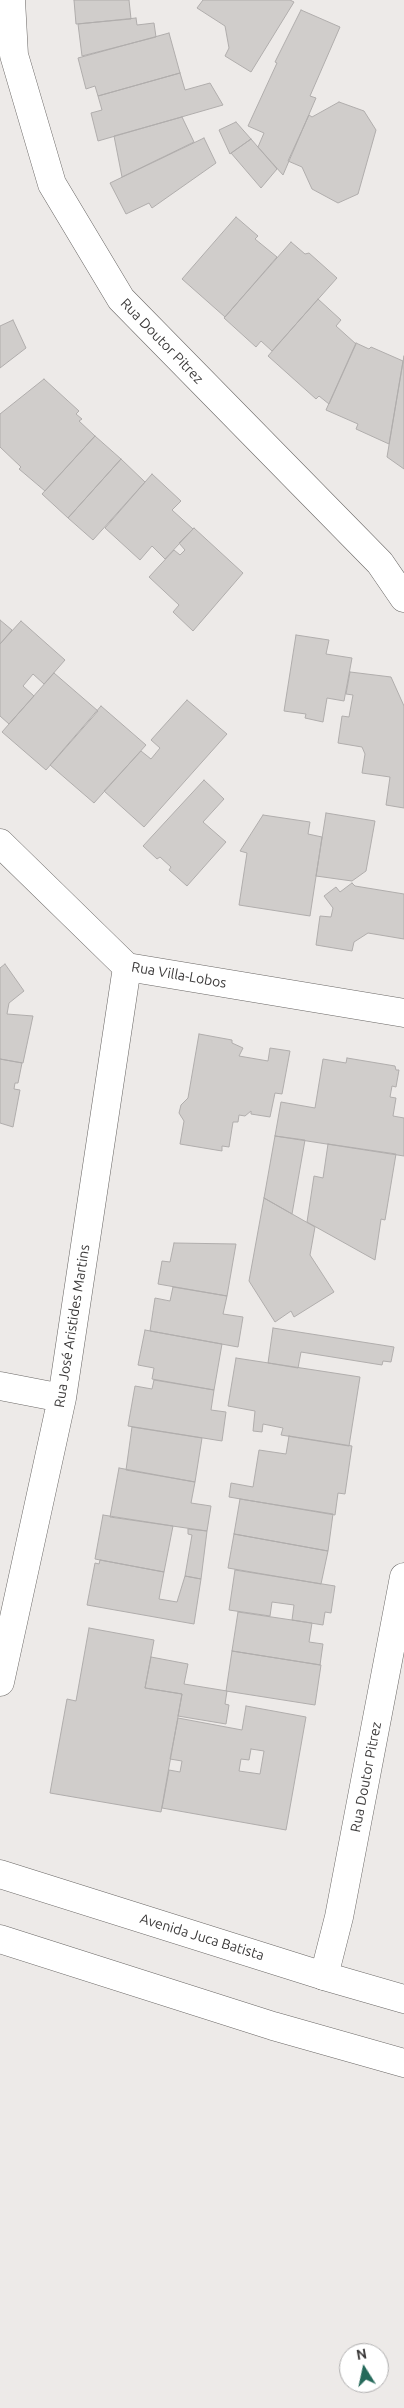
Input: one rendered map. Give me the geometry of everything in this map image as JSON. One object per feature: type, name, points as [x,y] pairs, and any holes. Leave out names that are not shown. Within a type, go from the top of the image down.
[{"type":"street","name":"Rua Doutor Pitrez","points":[[11,0],[14,54],[52,184],[121,299],[380,563],[404,598]]},
{"type":"street","name":"Rua Villa-Lobos","points":[[0,843],[127,967],[404,1013]]},
{"type":"street","name":"Rua José Aristides Martins","points":[[0,1682],[62,1398],[127,967]]},
{"type":"street","points":[[0,1386],[62,1398]]},
{"type":"street","name":"Rua Doutor Pitrez","points":[[324,1976],[339,1917],[404,1577]]},
{"type":"street","name":"Avenida Juca Batista","points":[[0,1874],[324,1976],[404,1999]]},
{"type":"street","points":[[0,1939],[273,2026],[404,2063]]},
{"type":"building","points":[[74,0],[129,0],[131,19],[76,24]]},
{"type":"building","points":[[203,0],[290,0],[294,2],[251,72],[225,56],[229,48],[225,26],[197,8]]},
{"type":"building","points":[[301,10],[340,27],[310,96],[316,98],[283,175],[258,147],[264,133],[248,126],[277,63],[275,62]]},
{"type":"building","points":[[136,18],[137,25],[154,23],[156,37],[82,56],[78,24]]},
{"type":"building","points":[[169,33],[180,73],[98,96],[95,86],[86,89],[78,58]]},
{"type":"building","points":[[180,73],[185,90],[210,83],[223,105],[98,141],[91,113],[102,110],[98,96]]},
{"type":"building","points":[[339,102],[364,111],[376,130],[358,194],[338,203],[312,189],[302,167],[288,161],[309,115],[312,117]]},
{"type":"building","points":[[182,117],[194,142],[122,177],[114,136]]},
{"type":"building","points":[[236,122],[251,139],[230,154],[219,130]]},
{"type":"building","points":[[204,138],[216,163],[152,208],[149,203],[126,214],[110,183]]},
{"type":"building","points":[[251,139],[277,169],[261,188],[231,153]]},
{"type":"building","points":[[236,217],[258,236],[255,239],[277,257],[225,317],[182,279]]},
{"type":"building","points":[[291,242],[305,254],[309,253],[337,278],[272,351],[261,341],[256,347],[224,318]]},
{"type":"building","points":[[318,299],[341,320],[336,326],[356,344],[329,404],[319,396],[316,399],[268,356]]},
{"type":"building","points":[[13,320],[26,348],[0,368],[0,326]]},
{"type":"building","points":[[356,343],[369,349],[371,347],[403,361],[389,444],[356,429],[358,424],[326,410]]},
{"type":"building","points":[[404,356],[404,469],[387,457]]},
{"type":"building","points":[[44,379],[79,411],[76,414],[82,419],[79,421],[95,436],[45,491],[19,469],[21,467],[0,447],[0,414]]},
{"type":"building","points":[[95,436],[121,459],[68,518],[42,494]]},
{"type":"building","points":[[121,459],[145,482],[93,540],[68,518]]},
{"type":"building","points":[[152,474],[181,501],[172,510],[193,529],[165,559],[152,546],[140,560],[105,528]]},
{"type":"building","points":[[194,528],[243,573],[193,631],[173,612],[179,605],[149,577],[174,550],[180,555],[185,550],[179,543]]},
{"type":"building","points":[[0,620],[12,630],[0,644]]},
{"type":"building","points":[[21,621],[65,660],[44,684],[33,674],[23,686],[34,696],[9,724],[0,716],[0,644]]},
{"type":"building","points":[[296,635],[329,640],[326,654],[352,658],[344,701],[327,698],[323,722],[305,718],[306,714],[284,711]]},
{"type":"building","points":[[350,672],[391,677],[404,706],[404,808],[386,805],[390,777],[362,773],[365,754],[362,747],[338,743],[342,716],[349,717],[353,695],[346,694]]},
{"type":"building","points":[[54,673],[98,711],[46,770],[2,732]]},
{"type":"building","points":[[187,700],[227,734],[144,827],[104,791],[141,751],[151,759],[160,748],[151,740]]},
{"type":"building","points":[[101,706],[146,745],[94,803],[50,765]]},
{"type":"building","points":[[204,780],[224,799],[203,822],[226,842],[187,886],[169,870],[171,867],[160,857],[157,859],[143,846]]},
{"type":"building","points":[[326,813],[375,821],[366,871],[352,881],[316,876]]},
{"type":"building","points":[[263,815],[310,822],[308,834],[322,837],[310,916],[239,905],[247,853],[240,851]]},
{"type":"building","points":[[352,883],[355,886],[404,894],[404,939],[368,933],[354,942],[352,951],[316,945],[320,916],[331,917],[333,908],[324,896],[336,887],[340,892]]},
{"type":"building","points":[[5,964],[24,991],[9,1003],[7,1014],[33,1016],[23,1063],[0,1059],[0,968]]},
{"type":"building","points":[[199,1034],[232,1040],[232,1043],[243,1048],[239,1056],[268,1061],[270,1048],[290,1051],[282,1094],[275,1093],[270,1117],[251,1114],[251,1111],[245,1116],[239,1115],[238,1122],[233,1122],[229,1147],[222,1146],[222,1151],[180,1144],[184,1121],[179,1113],[181,1105],[188,1098]]},
{"type":"building","points":[[347,1058],[395,1066],[396,1070],[399,1070],[396,1087],[392,1086],[390,1097],[396,1098],[393,1116],[404,1118],[404,1156],[275,1136],[281,1102],[315,1108],[323,1059],[346,1063]]},
{"type":"building","points":[[0,1059],[22,1063],[18,1083],[15,1083],[14,1089],[20,1090],[13,1127],[0,1123]]},
{"type":"building","points":[[275,1136],[305,1140],[292,1214],[264,1198]]},
{"type":"building","points":[[328,1144],[396,1154],[385,1220],[381,1219],[375,1260],[307,1222],[314,1176],[323,1178]]},
{"type":"building","points":[[264,1198],[315,1227],[310,1255],[334,1292],[294,1317],[291,1311],[275,1322],[249,1281]]},
{"type":"building","points":[[174,1243],[236,1244],[227,1296],[158,1284],[162,1261],[170,1262]]},
{"type":"building","points":[[173,1287],[227,1296],[223,1314],[243,1317],[238,1347],[150,1331],[155,1298],[170,1301]]},
{"type":"building","points":[[273,1328],[394,1347],[391,1362],[383,1361],[382,1365],[301,1352],[298,1368],[268,1363]]},
{"type":"building","points":[[145,1330],[222,1344],[214,1390],[152,1379],[154,1368],[138,1365]]},
{"type":"building","points":[[236,1358],[360,1377],[349,1446],[281,1435],[283,1428],[263,1424],[262,1432],[253,1431],[255,1411],[228,1406]]},
{"type":"building","points":[[154,1380],[214,1390],[211,1410],[226,1412],[222,1441],[128,1426],[135,1386],[152,1389]]},
{"type":"building","points":[[132,1427],[202,1438],[195,1482],[126,1470]]},
{"type":"building","points":[[289,1436],[352,1446],[345,1494],[338,1493],[335,1515],[229,1497],[231,1483],[253,1487],[259,1450],[286,1454]]},
{"type":"building","points":[[119,1468],[195,1482],[191,1503],[211,1506],[207,1531],[110,1517]]},
{"type":"building","points":[[240,1499],[333,1514],[328,1551],[234,1534]]},
{"type":"building","points":[[103,1515],[173,1526],[164,1572],[95,1559]]},
{"type":"building","points":[[188,1529],[207,1531],[201,1579],[185,1576],[192,1535],[188,1534]]},
{"type":"building","points":[[234,1534],[328,1551],[321,1584],[228,1568]]},
{"type":"building","points":[[100,1560],[164,1572],[159,1599],[177,1602],[185,1576],[201,1579],[194,1624],[87,1605],[95,1563],[99,1564]]},
{"type":"building","points":[[235,1570],[335,1586],[331,1613],[325,1612],[323,1625],[292,1620],[294,1605],[272,1602],[270,1616],[229,1610]]},
{"type":"building","points":[[238,1612],[312,1623],[309,1642],[323,1644],[320,1665],[232,1651]]},
{"type":"building","points":[[89,1628],[154,1640],[145,1688],[182,1694],[161,1812],[50,1793],[67,1699],[76,1701]]},
{"type":"building","points":[[232,1651],[321,1665],[315,1705],[226,1691]]},
{"type":"building","points":[[151,1657],[188,1664],[184,1684],[227,1691],[225,1704],[229,1705],[226,1724],[178,1716],[182,1694],[145,1688]]},
{"type":"building","points":[[246,1706],[306,1717],[286,1830],[162,1808],[169,1770],[180,1772],[182,1761],[170,1759],[178,1718],[242,1730]],"holes":[[[251,1749],[264,1751],[260,1774],[239,1771],[241,1759],[249,1760]]]}]
